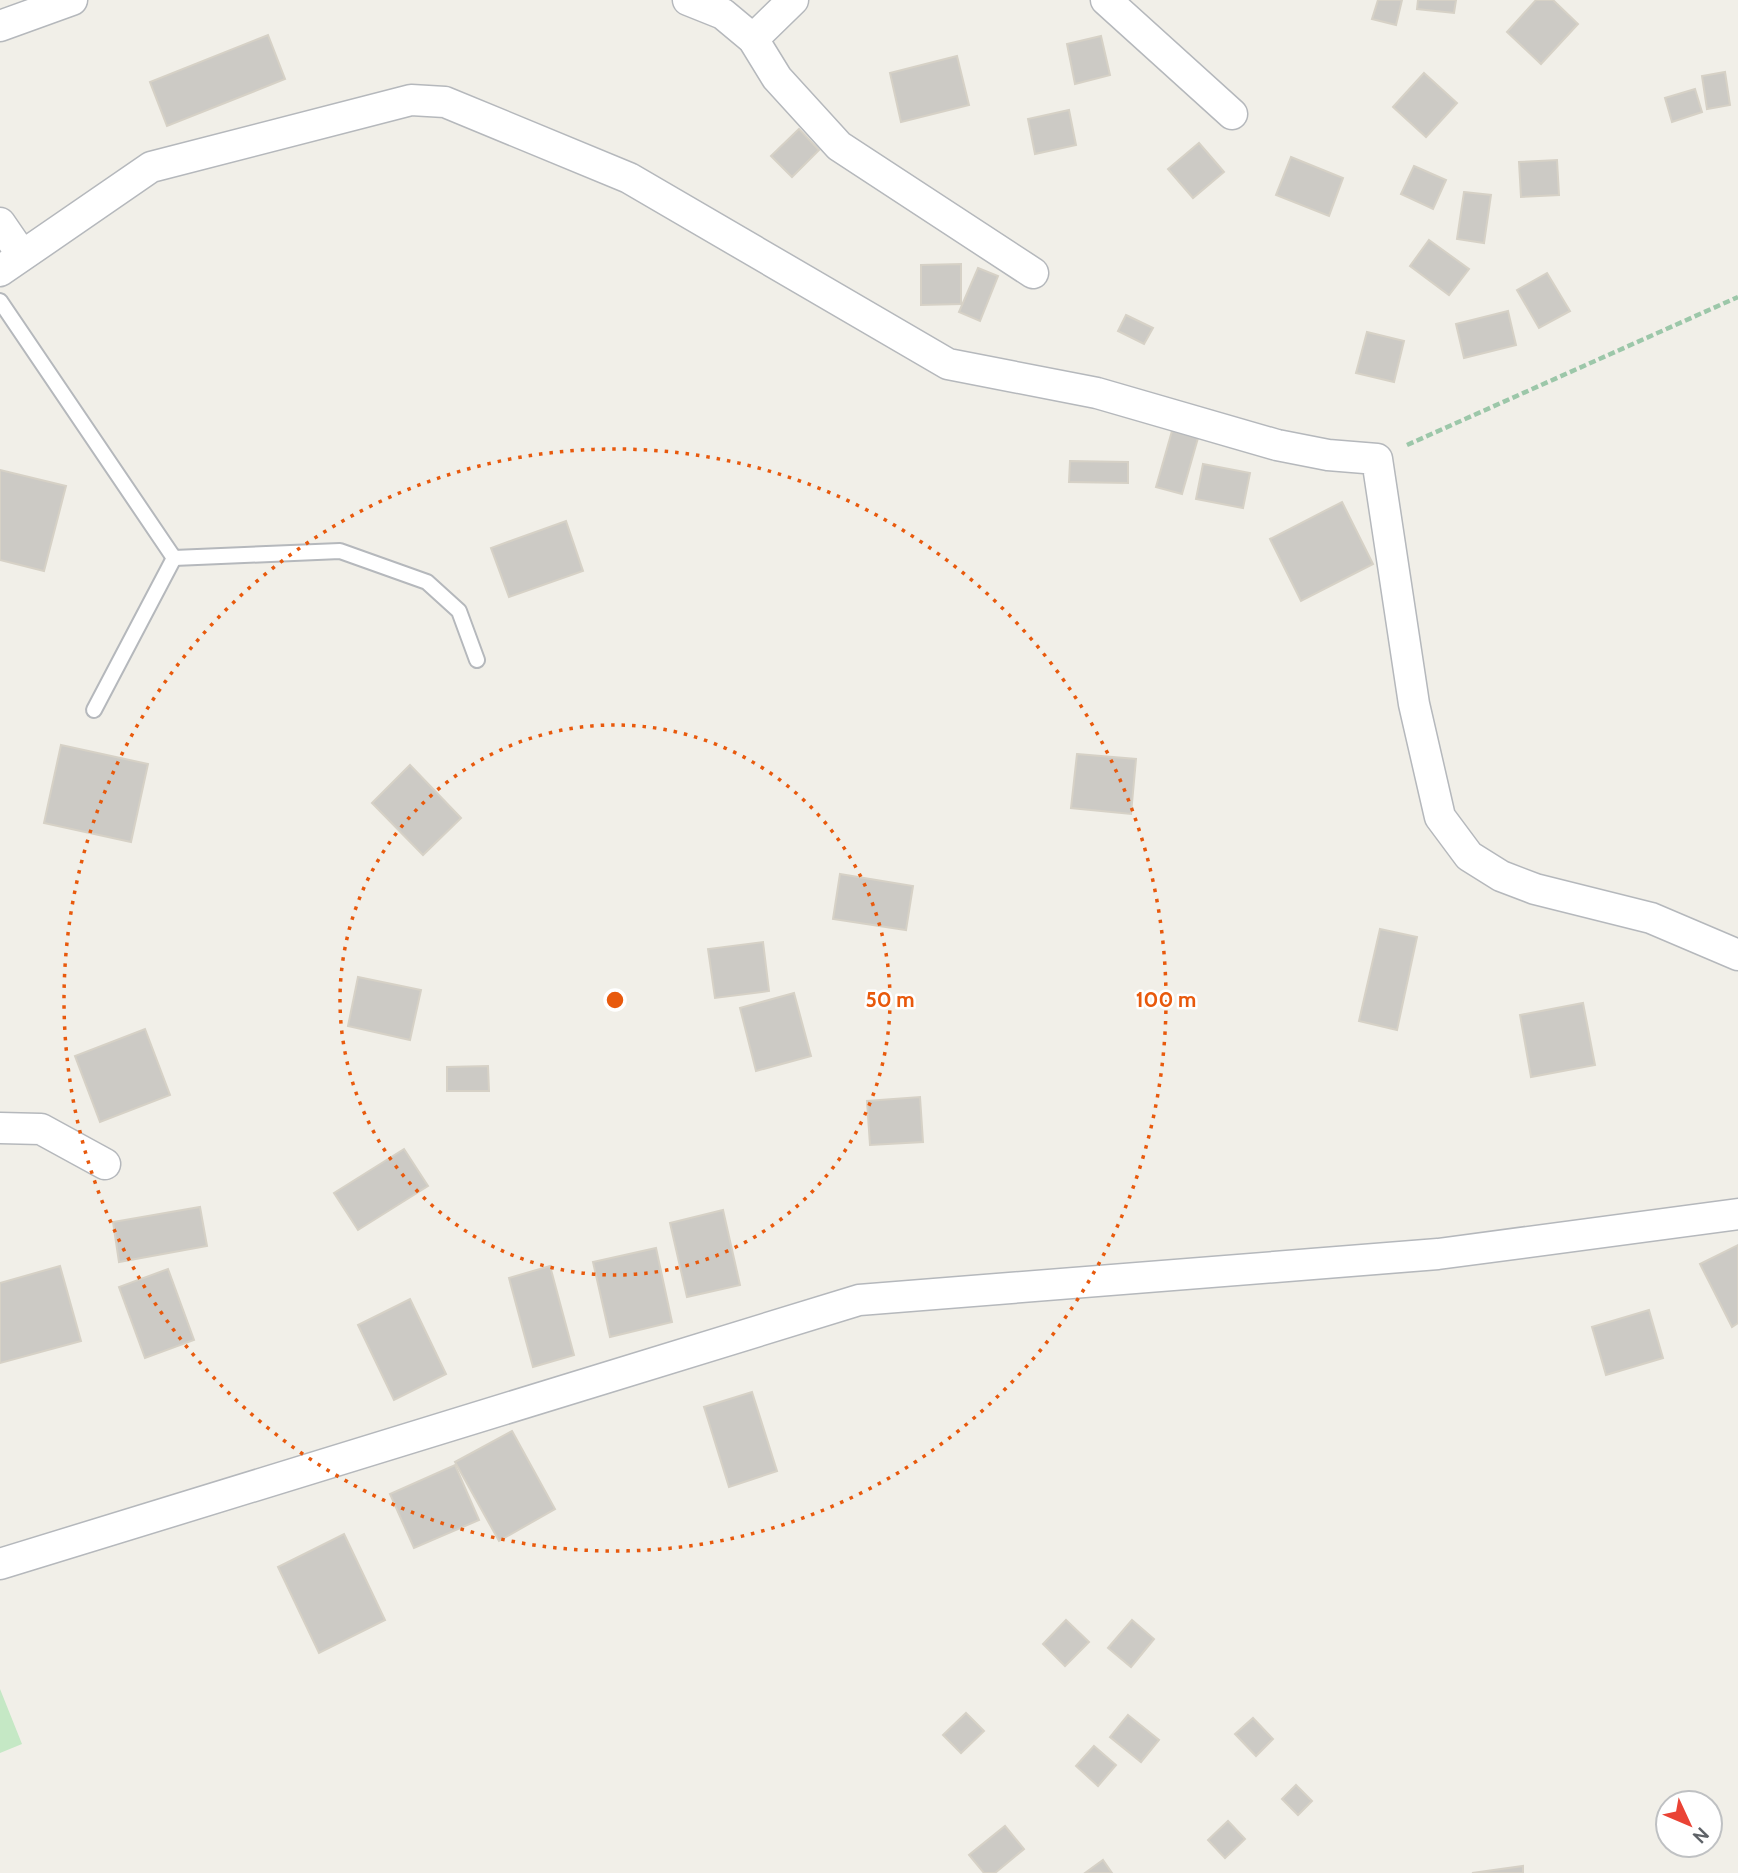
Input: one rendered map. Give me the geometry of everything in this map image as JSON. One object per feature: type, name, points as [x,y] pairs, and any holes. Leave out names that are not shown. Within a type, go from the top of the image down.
[{"type":"street","points":[[0,26],[72,0]]},
{"type":"street","points":[[688,0],[723,14],[753,39],[777,79],[839,146],[1033,273]]},
{"type":"street","points":[[753,39],[793,0]]},
{"type":"street","points":[[1106,0],[1232,114]]},
{"type":"street","points":[[0,223],[11,263],[151,167],[411,100],[445,102],[629,178],[948,364],[1097,393],[1277,445],[1328,455],[1377,459],[1415,704],[1440,817],[1469,856],[1501,876],[1535,889],[1651,918],[1738,955]]},
{"type":"street","points":[[0,1128],[41,1129],[105,1164]]},
{"type":"street","points":[[0,1564],[859,1300],[1438,1254],[1738,1214]]},
{"type":"lane","points":[[0,302],[174,558]]},
{"type":"lane","points":[[174,558],[340,551],[427,582],[458,611],[477,660]]},
{"type":"lane","points":[[94,710],[174,558]]},
{"type":"path","points":[[1377,459],[1738,297]]},
{"type":"green space","points":[[0,1689],[22,1744],[0,1753]]},
{"type":"building","points":[[1378,0],[1402,0],[1396,25],[1372,19]]},
{"type":"building","points":[[1418,0],[1456,0],[1454,13],[1417,9]]},
{"type":"building","points":[[1536,0],[1553,0],[1578,24],[1541,64],[1507,32]]},
{"type":"building","points":[[268,35],[285,79],[167,126],[150,82]]},
{"type":"building","points":[[1101,36],[1110,75],[1075,84],[1067,44]]},
{"type":"building","points":[[957,56],[969,105],[901,122],[890,73]]},
{"type":"building","points":[[1725,72],[1730,105],[1707,109],[1702,76]]},
{"type":"building","points":[[1424,73],[1457,103],[1426,137],[1393,107]]},
{"type":"building","points":[[1695,89],[1702,112],[1672,122],[1665,98]]},
{"type":"building","points":[[1069,110],[1076,145],[1035,154],[1028,119]]},
{"type":"building","points":[[799,129],[819,150],[792,177],[771,156]]},
{"type":"building","points":[[1199,143],[1224,172],[1193,198],[1168,169]]},
{"type":"building","points":[[1291,157],[1343,178],[1329,216],[1276,195]]},
{"type":"building","points":[[1557,160],[1559,195],[1521,197],[1519,162]]},
{"type":"building","points":[[1414,166],[1446,180],[1433,209],[1401,194]]},
{"type":"building","points":[[1464,192],[1491,195],[1484,243],[1457,239]]},
{"type":"building","points":[[1429,240],[1469,269],[1449,295],[1410,266]]},
{"type":"building","points":[[961,264],[961,304],[921,305],[921,265]]},
{"type":"building","points":[[978,268],[998,276],[980,321],[959,312]]},
{"type":"building","points":[[1547,273],[1570,311],[1539,328],[1517,290]]},
{"type":"building","points":[[1508,311],[1516,345],[1464,358],[1456,324]]},
{"type":"building","points":[[1126,315],[1153,328],[1144,344],[1118,331]]},
{"type":"building","points":[[1367,332],[1404,341],[1394,382],[1356,373]]},
{"type":"building","points":[[1172,431],[1198,438],[1182,494],[1156,487]]},
{"type":"building","points":[[1070,461],[1128,462],[1128,483],[1069,482]]},
{"type":"building","points":[[1203,464],[1250,473],[1243,508],[1196,499]]},
{"type":"building","points":[[0,470],[66,486],[44,571],[0,560]]},
{"type":"building","points":[[1342,502],[1373,564],[1301,601],[1270,539]]},
{"type":"building","points":[[566,521],[583,571],[509,597],[491,548]]},
{"type":"building","points":[[61,745],[148,764],[131,842],[44,823]]},
{"type":"building","points":[[1077,754],[1136,759],[1131,814],[1071,808]]},
{"type":"building","points":[[410,765],[461,818],[423,855],[372,803]]},
{"type":"building","points":[[840,874],[913,886],[906,930],[833,919]]},
{"type":"building","points":[[1380,929],[1417,937],[1397,1030],[1359,1021]]},
{"type":"building","points":[[763,942],[769,991],[715,998],[708,949]]},
{"type":"building","points":[[358,977],[421,990],[410,1040],[348,1026]]},
{"type":"building","points":[[794,993],[811,1056],[756,1071],[740,1008]]},
{"type":"building","points":[[1583,1003],[1595,1065],[1531,1077],[1520,1015]]},
{"type":"building","points":[[145,1029],[170,1095],[100,1122],[75,1056]]},
{"type":"building","points":[[488,1066],[489,1091],[447,1091],[447,1067]]},
{"type":"building","points":[[920,1097],[923,1142],[870,1145],[867,1101]]},
{"type":"building","points":[[404,1149],[428,1186],[358,1230],[334,1193]]},
{"type":"building","points":[[200,1207],[207,1246],[119,1262],[113,1222]]},
{"type":"building","points":[[723,1210],[740,1285],[687,1297],[670,1223]]},
{"type":"building","points":[[1738,1245],[1738,1323],[1732,1327],[1700,1264]]},
{"type":"building","points":[[656,1248],[672,1322],[610,1337],[593,1262]]},
{"type":"building","points":[[60,1266],[81,1341],[0,1363],[0,1283]]},
{"type":"building","points":[[550,1266],[574,1355],[533,1367],[509,1278]]},
{"type":"building","points":[[168,1269],[194,1340],[145,1358],[119,1287]]},
{"type":"building","points":[[410,1299],[446,1374],[394,1400],[358,1325]]},
{"type":"building","points":[[1649,1310],[1663,1358],[1606,1375],[1592,1327]]},
{"type":"building","points":[[752,1392],[777,1471],[729,1487],[704,1407]]},
{"type":"building","points":[[512,1431],[555,1509],[499,1541],[455,1462]]},
{"type":"building","points":[[455,1465],[479,1520],[414,1548],[390,1494]]},
{"type":"building","points":[[344,1534],[385,1620],[319,1653],[278,1567]]},
{"type":"building","points":[[1066,1620],[1089,1642],[1065,1666],[1043,1644]]},
{"type":"building","points":[[1132,1620],[1154,1639],[1131,1667],[1108,1648]]},
{"type":"building","points":[[966,1713],[984,1731],[961,1753],[943,1735]]},
{"type":"building","points":[[1128,1715],[1159,1740],[1141,1762],[1110,1737]]},
{"type":"building","points":[[1253,1718],[1273,1739],[1256,1756],[1235,1734]]},
{"type":"building","points":[[1094,1746],[1116,1765],[1098,1786],[1076,1766]]},
{"type":"building","points":[[1296,1785],[1312,1801],[1298,1815],[1282,1799]]},
{"type":"building","points":[[1228,1821],[1245,1839],[1225,1858],[1208,1840]]},
{"type":"building","points":[[1005,1826],[1024,1849],[995,1873],[984,1873],[969,1855]]},
{"type":"building","points":[[1103,1860],[1112,1873],[1085,1873]]},
{"type":"building","points":[[1523,1866],[1523,1873],[1472,1873]]}]
